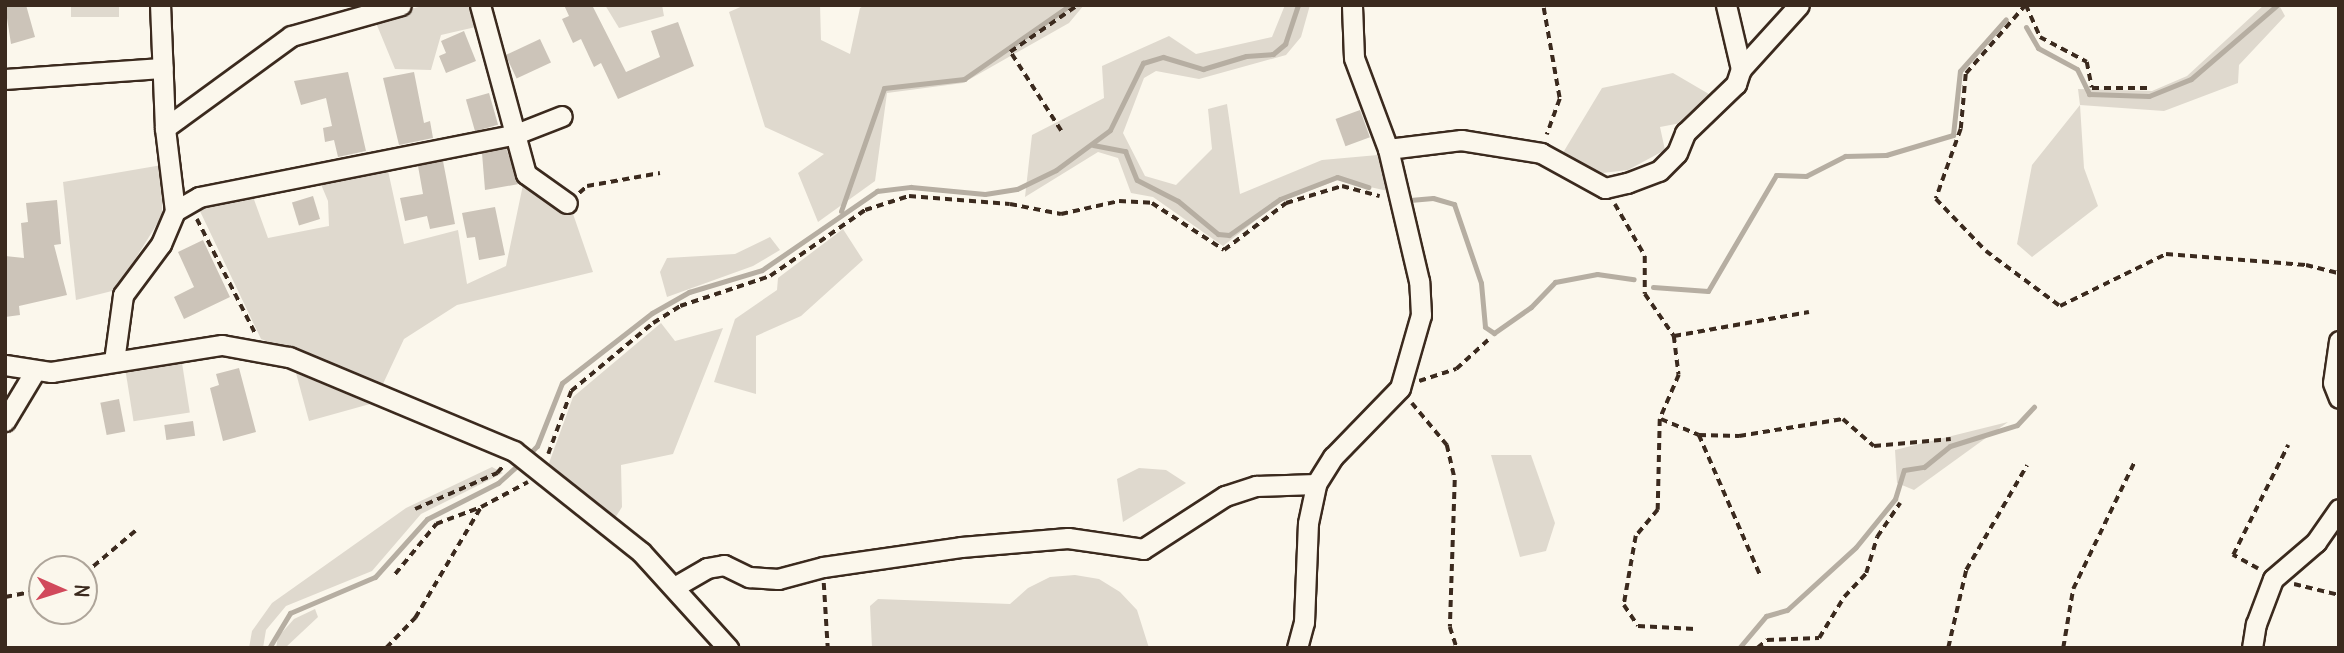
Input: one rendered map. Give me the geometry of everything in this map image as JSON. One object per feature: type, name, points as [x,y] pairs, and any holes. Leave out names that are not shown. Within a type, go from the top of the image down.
[{"type":"street","points":[[114,360],[123,295],[162,244],[175,211],[165,128],[160,5]]},
{"type":"street","points":[[165,128],[291,36],[401,5]]},
{"type":"street","points":[[480,5],[526,174],[567,203]]},
{"type":"street","points":[[1297,648],[1304,622],[1307,523],[1316,484],[1333,457],[1400,388],[1421,315],[1419,281],[1388,149],[1354,58],[1352,5]]},
{"type":"street","points":[[1726,5],[1741,69]]},
{"type":"street","points":[[1388,149],[1461,140],[1541,153],[1605,187],[1659,171],[1677,153],[1685,133],[1736,84],[1741,69],[1799,5]]},
{"type":"street","points":[[5,79],[163,68]]},
{"type":"street","points":[[175,211],[199,197],[516,134],[562,116]]},
{"type":"street","points":[[2339,341],[2333,383],[2339,398]]},
{"type":"street","points":[[5,365],[35,371],[209,346],[257,349],[289,358],[514,451],[542,469],[676,586],[728,648]]},
{"type":"street","points":[[5,421],[35,371]]},
{"type":"street","points":[[676,586],[706,568],[724,565],[749,577],[778,579],[823,567],[961,547],[1068,538],[1143,549],[1224,496],[1256,486],[1316,484]]},
{"type":"street","points":[[2252,648],[2256,624],[2273,579],[2316,542],[2339,509]]},
{"type":"path","points":[[1061,131],[1010,52],[1079,5]]},
{"type":"path","points":[[2151,88],[2092,88],[2087,62],[2040,37],[2026,5],[1966,74],[1961,129],[1936,199],[1986,251],[2060,306],[2166,254],[2306,265],[2339,273]]},
{"type":"path","points":[[1541,153],[1560,99],[1545,8]]},
{"type":"path","points":[[567,203],[587,186],[660,173]]},
{"type":"path","points":[[395,575],[436,524],[521,489],[542,469],[571,391],[653,323],[680,306],[770,276],[865,210],[909,197],[1010,204],[1060,214],[1119,201],[1152,203],[1224,250],[1286,203],[1342,186],[1377,196],[1399,196]]},
{"type":"path","points":[[1605,187],[1645,256],[1645,294],[1674,336],[1679,375],[1660,419],[1658,510],[1636,536],[1624,606],[1638,626],[1695,629]]},
{"type":"path","points":[[175,211],[192,209],[257,336],[257,349]]},
{"type":"path","points":[[1674,336],[1809,312]]},
{"type":"path","points":[[1457,648],[1450,627],[1455,480],[1447,445],[1400,388],[1456,369],[1488,340]]},
{"type":"path","points":[[1660,419],[1699,435],[1739,436],[1843,419],[1874,446],[1951,439]]},
{"type":"path","points":[[1699,435],[1762,577]]},
{"type":"path","points":[[2288,445],[2233,555],[2273,579],[2339,595]]},
{"type":"path","points":[[415,509],[497,473],[514,451]]},
{"type":"path","points":[[2063,648],[2073,589],[2135,461]]},
{"type":"path","points":[[1948,648],[1966,570],[2027,465]]},
{"type":"path","points":[[1757,648],[1767,640],[1819,638],[1844,597],[1866,573],[1877,537],[1900,503]]},
{"type":"path","points":[[386,648],[415,618],[481,507]]},
{"type":"path","points":[[98,562],[135,531]]},
{"type":"path","points":[[823,567],[828,648]]},
{"type":"path","points":[[5,597],[28,593]]},
{"type":"shaded area","points":[[71,5],[119,5],[119,17],[71,17]]},
{"type":"shaded area","points":[[427,5],[475,5],[480,26],[441,35],[431,70],[395,69],[374,18]]},
{"type":"shaded area","points":[[605,5],[662,5],[664,16],[619,28]]},
{"type":"shaded area","points":[[745,5],[820,5],[821,40],[850,54],[860,8],[865,5],[1084,5],[1069,23],[963,83],[887,93],[875,181],[818,222],[798,173],[824,154],[765,127],[729,12]]},
{"type":"shaded area","points":[[1285,5],[1310,5],[1301,37],[1286,55],[1199,79],[1156,71],[1144,78],[1123,133],[1145,176],[1176,185],[1212,149],[1208,109],[1227,104],[1240,194],[1322,160],[1378,155],[1388,191],[1338,180],[1279,202],[1223,246],[1153,197],[1131,193],[1118,158],[1098,152],[1025,197],[1032,135],[1104,98],[1102,66],[1169,36],[1196,54],[1272,37]]},
{"type":"shaded area","points":[[2264,5],[2279,5],[2285,16],[2239,65],[2238,83],[2164,111],[2080,105],[2078,89],[2152,91],[2187,76]]},
{"type":"shaded area","points":[[1673,73],[1714,97],[1691,121],[1660,127],[1665,150],[1628,170],[1594,174],[1561,156],[1602,88]]},
{"type":"shaded area","points":[[2080,105],[2084,168],[2098,206],[2032,257],[2017,244],[2032,165]]},
{"type":"shaded area","points":[[162,165],[162,216],[116,290],[76,300],[63,182]]},
{"type":"shaded area","points":[[387,166],[404,244],[458,230],[467,284],[506,266],[524,180],[571,208],[593,272],[457,305],[404,339],[382,386],[261,339],[198,207],[252,194],[268,238],[329,226],[328,201],[320,182]]},
{"type":"shaded area","points":[[843,229],[863,260],[801,316],[756,336],[756,394],[714,382],[735,319],[777,290],[778,278]]},
{"type":"shaded area","points":[[770,237],[780,250],[753,266],[667,297],[660,272],[667,258],[735,254]]},
{"type":"shaded area","points":[[661,323],[675,341],[723,328],[673,454],[621,465],[622,507],[615,518],[549,463],[573,397]]},
{"type":"shaded area","points":[[182,363],[190,412],[134,421],[126,372]]},
{"type":"shaded area","points":[[296,373],[370,404],[309,421]]},
{"type":"shaded area","points":[[2008,422],[1914,490],[1897,483],[1895,450]]},
{"type":"shaded area","points":[[1491,455],[1531,455],[1555,523],[1546,551],[1520,557]]},
{"type":"shaded area","points":[[492,467],[503,473],[421,514],[372,571],[286,606],[266,630],[263,648],[249,648],[252,631],[272,603],[406,508]]},
{"type":"shaded area","points":[[1139,468],[1166,470],[1186,483],[1123,522],[1117,479]]},
{"type":"shaded area","points":[[1075,575],[1099,579],[1120,592],[1137,610],[1149,648],[872,648],[870,606],[878,599],[1010,604],[1028,588],[1050,577]]},
{"type":"shaded area","points":[[315,609],[318,617],[285,648],[276,648],[278,637],[294,619]]},
{"type":"building","points":[[5,5],[26,5],[35,37],[11,44]]},
{"type":"building","points":[[564,5],[592,5],[626,72],[660,57],[651,31],[678,22],[694,66],[618,99],[601,63],[594,67],[581,39],[573,43],[562,19],[569,16]]},
{"type":"building","points":[[464,31],[476,61],[446,73],[439,56],[446,53],[441,41]]},
{"type":"building","points":[[540,39],[551,63],[517,79],[506,55]]},
{"type":"building","points":[[348,72],[366,151],[338,157],[334,140],[325,142],[323,128],[332,126],[326,98],[301,105],[294,81]]},
{"type":"building","points":[[414,72],[424,123],[430,121],[433,138],[399,145],[383,78]]},
{"type":"building","points":[[489,93],[498,125],[475,131],[466,100]]},
{"type":"building","points":[[1360,110],[1370,137],[1345,146],[1336,119]]},
{"type":"building","points":[[506,148],[519,184],[485,190],[482,153]]},
{"type":"building","points":[[443,161],[455,224],[430,229],[427,216],[405,221],[400,198],[423,194],[418,166]]},
{"type":"building","points":[[313,196],[320,219],[299,225],[292,202]]},
{"type":"building","points":[[57,200],[61,244],[54,245],[67,295],[19,306],[20,315],[5,317],[5,256],[24,258],[21,223],[28,222],[26,203]]},
{"type":"building","points":[[495,207],[505,255],[479,260],[475,237],[467,238],[462,213]]},
{"type":"building","points":[[203,240],[230,297],[184,319],[174,297],[194,287],[178,252]]},
{"type":"building","points":[[239,368],[256,432],[223,441],[210,388],[219,385],[216,374]]},
{"type":"building","points":[[119,399],[125,431],[107,435],[100,403]]},
{"type":"building","points":[[193,421],[195,436],[166,440],[164,425]]},
{"type":"waterway","points":[[841,211],[884,88],[964,79],[1070,5]]},
{"type":"waterway","points":[[527,456],[537,446],[562,383],[652,313],[689,292],[762,270],[877,191],[911,187],[985,194],[1017,189],[1056,170],[1110,130],[1143,63],[1163,57],[1203,69],[1246,56],[1273,54],[1285,44],[1298,5]]},
{"type":"waterway","points":[[2026,27],[2038,48],[2077,69],[2089,94],[2149,96],[2191,79],[2277,5]]},
{"type":"waterway","points":[[1653,287],[1708,291],[1776,175],[1806,176],[1845,156],[1886,155],[1953,135],[1960,71],[2006,19]]},
{"type":"waterway","points":[[1093,145],[1125,151],[1137,180],[1178,201],[1218,234],[1229,235],[1280,199],[1337,177],[1368,187]]},
{"type":"waterway","points":[[1410,200],[1433,198],[1454,204],[1481,283],[1485,327],[1494,333],[1531,307],[1555,282],[1597,274],[1634,279]]},
{"type":"waterway","points":[[1739,648],[1766,616],[1787,610],[1856,547],[1895,499],[1904,470],[1924,467],[1950,446],[2017,425],[2034,407]]},
{"type":"waterway","points":[[269,648],[290,613],[375,577],[427,519],[498,483],[520,463]]}]
